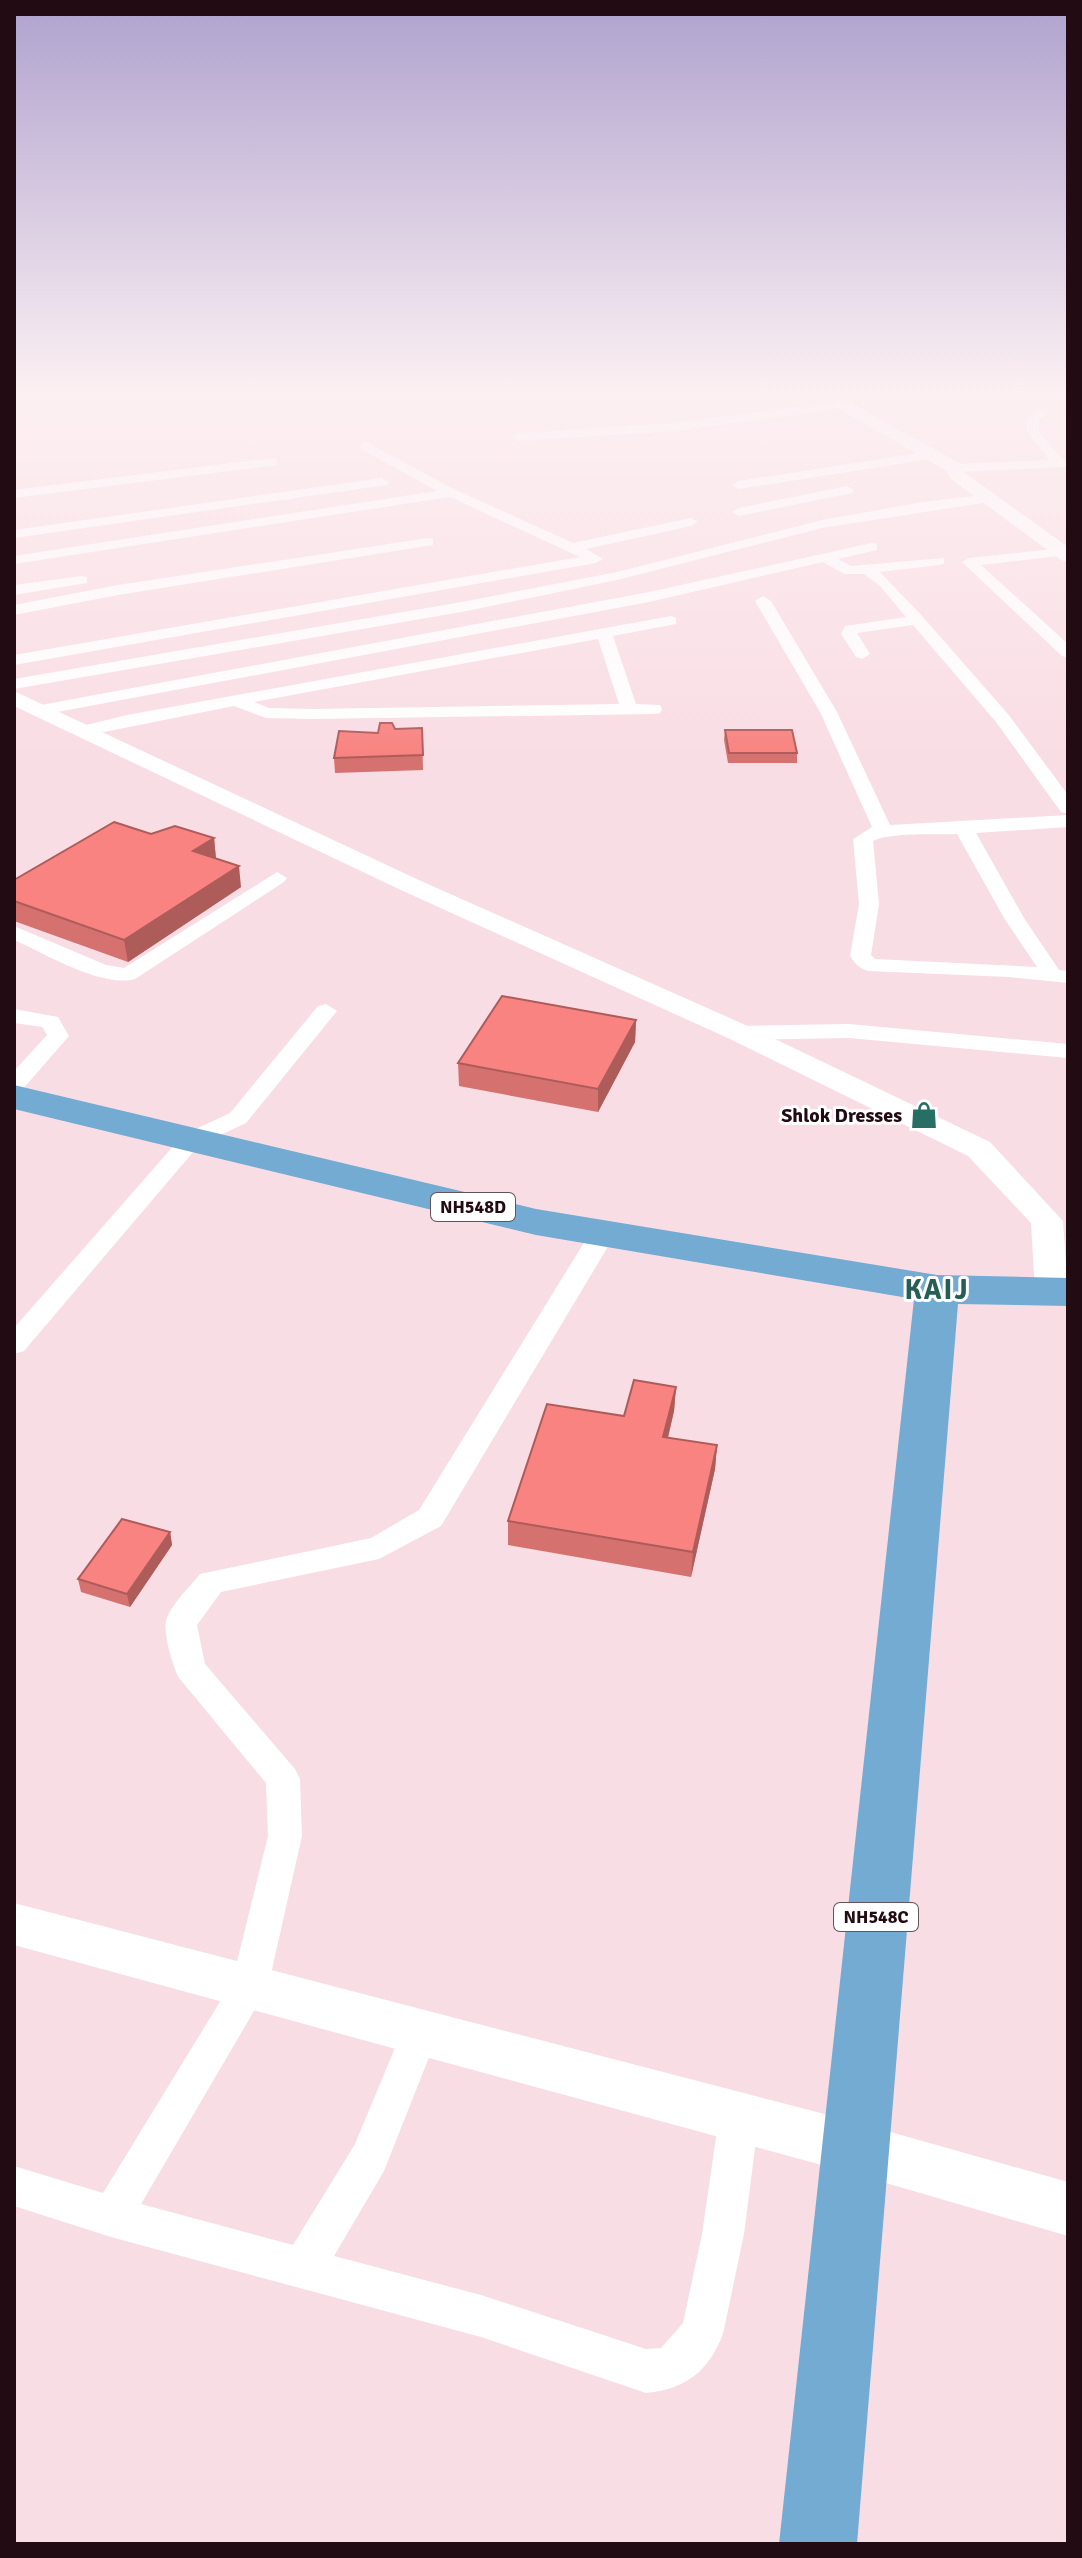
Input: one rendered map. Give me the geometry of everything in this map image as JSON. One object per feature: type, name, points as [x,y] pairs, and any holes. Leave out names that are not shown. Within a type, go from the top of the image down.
[{"type":"highway","name":"NH548D","points":[[14,1097],[536,1222],[937,1289],[1060,1292]]},
{"type":"highway","name":"NH548C","points":[[818,2544],[937,1289]]},
{"type":"street","points":[[14,519],[40,515]]},
{"type":"street","points":[[14,534],[146,515]]},
{"type":"street","points":[[14,560],[306,515]]},
{"type":"street","points":[[500,515],[596,559],[659,595]]},
{"type":"street","points":[[738,515],[780,535]]},
{"type":"street","points":[[14,684],[410,616],[620,575],[872,515]]},
{"type":"street","points":[[1014,515],[1066,554]]},
{"type":"street","points":[[571,548],[691,522]]},
{"type":"street","points":[[16,587],[416,528]]},
{"type":"street","points":[[14,610],[428,542]]},
{"type":"street","points":[[41,710],[659,595],[872,547]]},
{"type":"street","points":[[1066,554],[969,562],[1068,653]]},
{"type":"street","points":[[824,557],[849,571],[939,561]]},
{"type":"street","points":[[14,660],[596,559]]},
{"type":"street","points":[[868,570],[885,583],[1002,718],[1068,808]]},
{"type":"street","points":[[16,587],[34,606]]},
{"type":"street","points":[[763,601],[810,676],[882,829]]},
{"type":"street","points":[[862,654],[849,634],[851,629],[918,620]]},
{"type":"street","points":[[84,731],[127,720],[671,621]]},
{"type":"street","points":[[604,633],[629,709]]},
{"type":"street","points":[[14,698],[412,886],[740,1033],[979,1149],[1047,1221],[1060,1292]]},
{"type":"street","points":[[237,700],[266,713],[654,709]]},
{"type":"street","points":[[1061,976],[869,965],[860,956],[869,904],[863,839],[882,829],[898,832],[1068,821]]},
{"type":"street","points":[[963,827],[1014,918],[1061,976]]},
{"type":"street","points":[[14,932],[101,971],[128,975],[277,878]]},
{"type":"street","points":[[14,1345],[191,1140],[238,1118],[326,1011]]},
{"type":"street","points":[[14,1016],[50,1022],[58,1036],[14,1085]]},
{"type":"street","points":[[740,1033],[849,1031],[1068,1051]]},
{"type":"street","points":[[111,2217],[249,1987],[285,1836],[283,1779],[190,1669],[181,1623],[211,1582],[379,1548],[430,1518],[603,1233]]},
{"type":"street","points":[[14,1924],[855,2148],[1068,2209]]},
{"type":"street","points":[[301,2269],[370,2157],[420,2032]]},
{"type":"street","points":[[14,2186],[111,2217],[481,2316],[646,2371],[671,2369],[702,2334],[723,2234],[739,2117]]},
{"type":"building","points":[[380,723],[392,723],[395,729],[422,728],[423,755],[334,758],[339,731],[378,733]]},
{"type":"building","points":[[725,730],[792,730],[797,753],[729,753]]},
{"type":"building","points":[[114,822],[151,834],[175,826],[214,838],[193,851],[239,866],[124,940],[14,901],[14,880]]},
{"type":"building","points":[[502,996],[636,1020],[598,1089],[458,1063]]},
{"type":"building","points":[[634,1380],[676,1387],[663,1437],[717,1445],[693,1552],[508,1521],[547,1404],[624,1416]]},
{"type":"building","points":[[122,1519],[170,1532],[127,1594],[78,1579]]},
{"type":"place","name":"Shlok Dresses","points":[[924,1115]]},
{"type":"district","name":"KAIJ","points":[[937,1289]]}]
